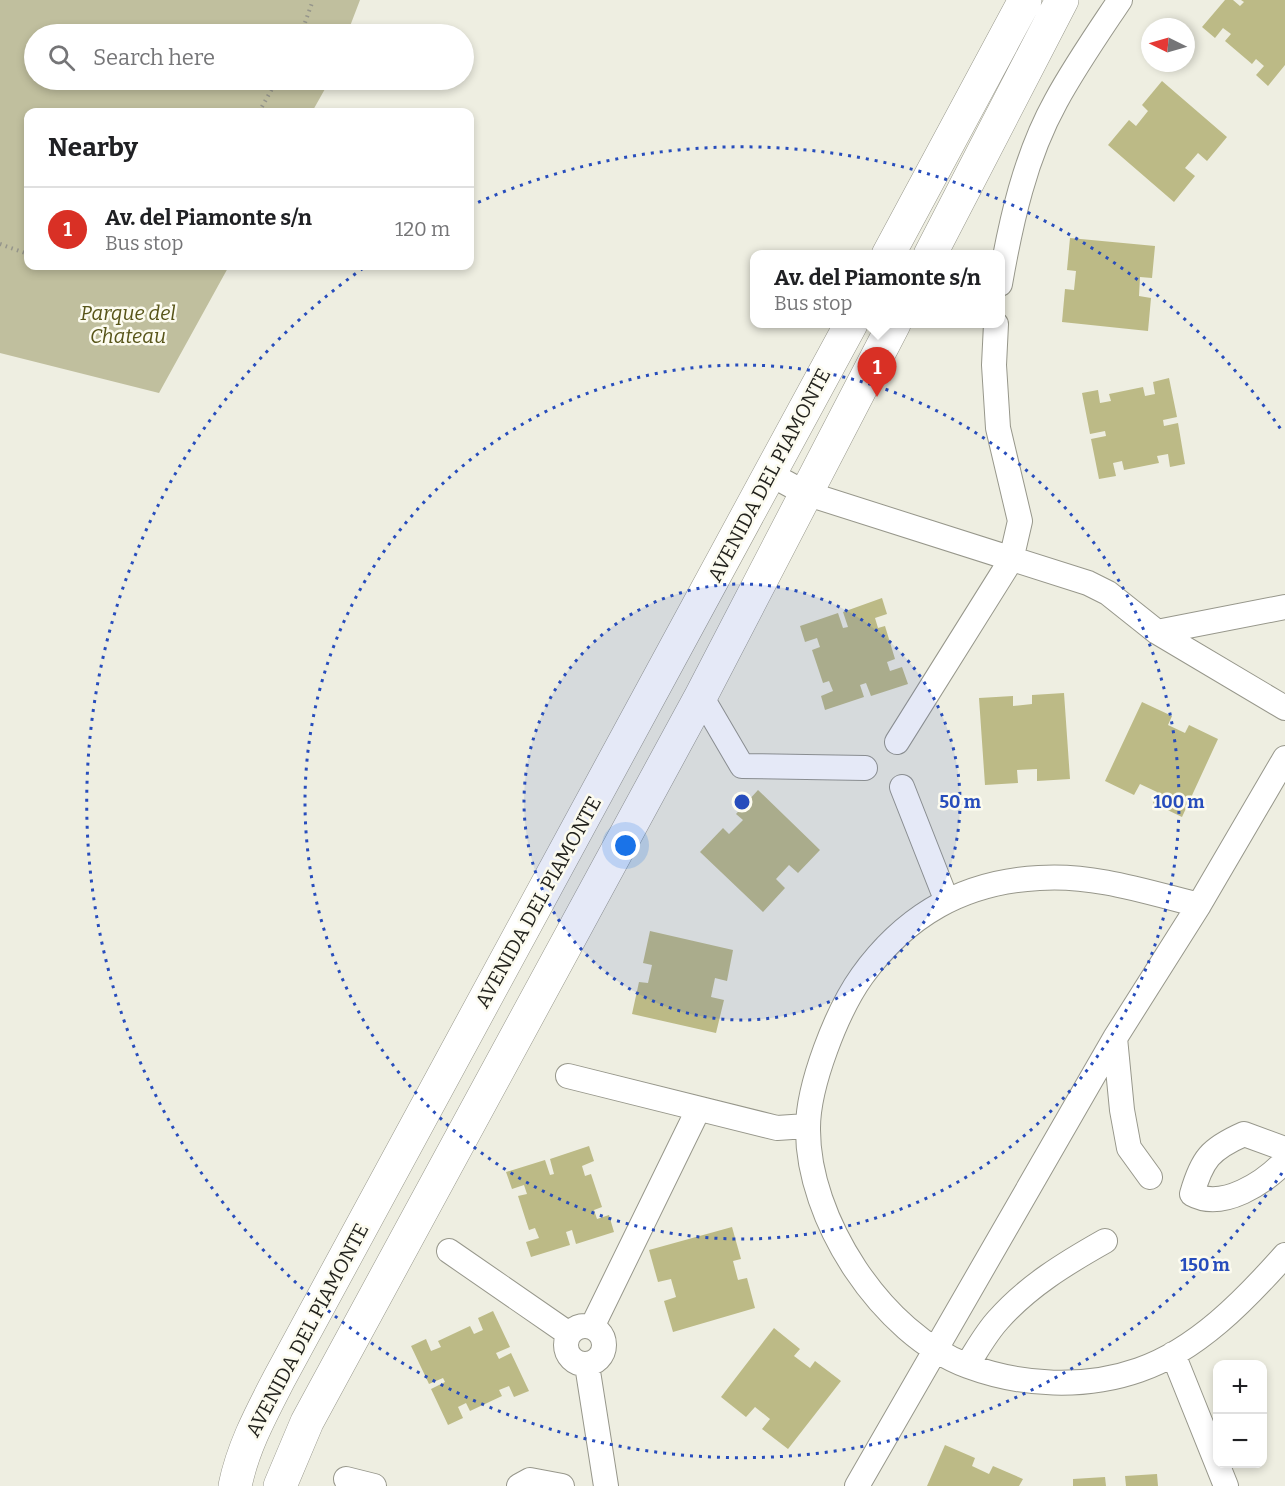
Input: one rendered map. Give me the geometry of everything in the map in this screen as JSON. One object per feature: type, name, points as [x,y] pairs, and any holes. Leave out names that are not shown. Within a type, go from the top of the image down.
[{"type":"street","points":[[891,250],[1025,0]]},
{"type":"street","points":[[933,250],[1062,0]]},
{"type":"street","points":[[1005,261],[1022,181],[1043,130],[1056,102],[1120,0]]},
{"type":"street","name":"AVENIDA DEL PIAMONTE","points":[[235,1486],[254,1427],[279,1379],[849,328]]},
{"type":"street","name":"AVENIDA DEL PIAMONTE","points":[[280,1486],[307,1422],[701,696],[892,328]]},
{"type":"street","points":[[897,742],[1011,560],[1020,521],[998,428],[994,365],[996,328]]},
{"type":"street","points":[[770,474],[805,493],[1088,583],[1108,593],[1157,632],[1285,708]]},
{"type":"street","points":[[1157,632],[1285,607]]},
{"type":"street","points":[[701,696],[742,766],[866,768]]},
{"type":"street","points":[[857,1486],[1116,1038],[1199,905],[1285,758]]},
{"type":"street","points":[[902,787],[946,899]]},
{"type":"street","points":[[1199,905],[1074,878],[1040,878],[1007,881],[946,899],[912,921],[880,951],[852,990],[829,1042],[817,1078],[807,1126],[810,1161],[819,1200],[840,1246],[864,1283],[894,1315],[936,1348],[967,1365],[1010,1377],[1056,1383],[1101,1380],[1140,1369],[1173,1354],[1221,1319],[1285,1255]]},
{"type":"street","points":[[1116,1038],[1122,1110],[1129,1148],[1150,1178]]},
{"type":"street","points":[[568,1076],[777,1128],[807,1126]]},
{"type":"street","points":[[592,1327],[698,1110]]},
{"type":"street","points":[[1285,1149],[1244,1134],[1218,1145],[1206,1158],[1192,1194],[1199,1198],[1240,1194],[1262,1182],[1285,1161]]},
{"type":"street","points":[[967,1365],[996,1321],[1029,1290],[1066,1263],[1105,1241]]},
{"type":"street","points":[[449,1251],[568,1334]]},
{"type":"street","points":[[579,1326],[592,1327],[602,1335],[604,1348],[598,1359],[587,1365],[574,1362],[566,1352],[568,1334],[579,1326]]},
{"type":"street","points":[[1173,1354],[1226,1486]]},
{"type":"street","points":[[587,1365],[606,1486]]},
{"type":"street","points":[[346,1479],[374,1486]]},
{"type":"street","points":[[519,1486],[530,1480],[562,1486]]},
{"type":"path","points":[[305,24],[314,0]]},
{"type":"path","points":[[261,108],[271,90]]},
{"type":"path","points":[[0,244],[24,253]]},
{"type":"green space","name":"Parque del Chateau","points":[[0,0],[360,0],[351,24],[24,24],[24,90],[324,90],[314,108],[24,108],[24,270],[227,270],[159,393],[0,353]]},
{"type":"building","points":[[1225,0],[1233,0],[1240,6],[1244,2],[1241,0],[1285,0],[1285,65],[1268,86],[1256,75],[1264,66],[1256,59],[1252,64],[1225,41],[1231,34],[1223,28],[1215,38],[1202,27]]},
{"type":"building","points":[[1162,81],[1227,137],[1207,161],[1198,153],[1185,168],[1195,176],[1174,202],[1108,145],[1129,120],[1136,126],[1148,111],[1142,105]]},
{"type":"building","points":[[1070,238],[1155,246],[1152,278],[1140,277],[1139,296],[1151,298],[1148,331],[1062,322],[1065,289],[1074,290],[1076,271],[1067,270]]},
{"type":"building","points":[[1169,378],[1177,417],[1163,420],[1164,426],[1178,423],[1185,464],[1170,467],[1168,454],[1157,456],[1159,463],[1124,470],[1122,461],[1113,463],[1116,476],[1099,479],[1091,439],[1106,436],[1105,431],[1090,434],[1082,393],[1098,390],[1100,403],[1111,401],[1109,394],[1143,387],[1145,396],[1155,394],[1153,382]]},
{"type":"building","points":[[882,598],[887,614],[875,618],[878,628],[885,626],[895,659],[887,662],[890,671],[902,667],[908,684],[871,696],[866,683],[860,685],[864,697],[825,710],[821,696],[833,691],[829,681],[823,683],[812,650],[820,647],[817,638],[805,642],[800,626],[838,613],[843,628],[848,627],[843,612]]},
{"type":"building","points":[[1064,693],[1070,779],[1037,781],[1037,769],[1017,770],[1018,783],[985,785],[979,698],[1013,696],[1013,706],[1032,704],[1032,695]]},
{"type":"building","points":[[1142,702],[1172,716],[1168,725],[1185,733],[1189,725],[1218,739],[1182,817],[1153,803],[1157,792],[1140,784],[1134,795],[1105,781]]},
{"type":"building","points":[[758,790],[820,850],[798,873],[789,865],[776,879],[785,888],[763,912],[700,852],[723,828],[729,834],[743,820],[736,814]]},
{"type":"building","points":[[650,931],[733,950],[727,981],[715,978],[711,997],[724,1000],[716,1033],[632,1014],[639,982],[648,983],[652,965],[643,963]]},
{"type":"building","points":[[589,1146],[594,1161],[582,1166],[585,1176],[591,1174],[602,1207],[594,1210],[597,1219],[609,1215],[614,1232],[576,1244],[572,1230],[566,1232],[570,1245],[531,1257],[526,1242],[539,1238],[535,1228],[529,1230],[518,1196],[527,1194],[524,1185],[512,1189],[506,1172],[545,1160],[550,1175],[554,1174],[550,1159]]},
{"type":"building","points":[[732,1227],[741,1259],[733,1261],[738,1280],[747,1278],[755,1308],[673,1332],[664,1301],[676,1297],[671,1279],[658,1282],[649,1250]]},
{"type":"building","points":[[493,1311],[510,1347],[496,1353],[499,1359],[511,1353],[529,1391],[514,1397],[509,1386],[499,1390],[502,1396],[470,1411],[466,1403],[458,1407],[463,1418],[448,1425],[431,1389],[445,1382],[443,1378],[429,1384],[411,1346],[426,1339],[431,1351],[441,1347],[438,1341],[470,1326],[474,1334],[483,1330],[478,1318]]},
{"type":"building","points":[[774,1328],[800,1349],[794,1356],[810,1368],[815,1361],[841,1381],[788,1449],[762,1429],[770,1419],[755,1407],[746,1417],[721,1397]]},
{"type":"building","points":[[945,1445],[975,1458],[972,1466],[989,1474],[993,1466],[1023,1479],[1019,1486],[927,1486]]},
{"type":"building","points":[[1157,1474],[1158,1486],[1126,1486],[1125,1476]]},
{"type":"building","points":[[1105,1477],[1106,1486],[1073,1486],[1073,1479]]},
{"type":"place","name":"Av. del Piamonte s/n","points":[[877,397]]}]
